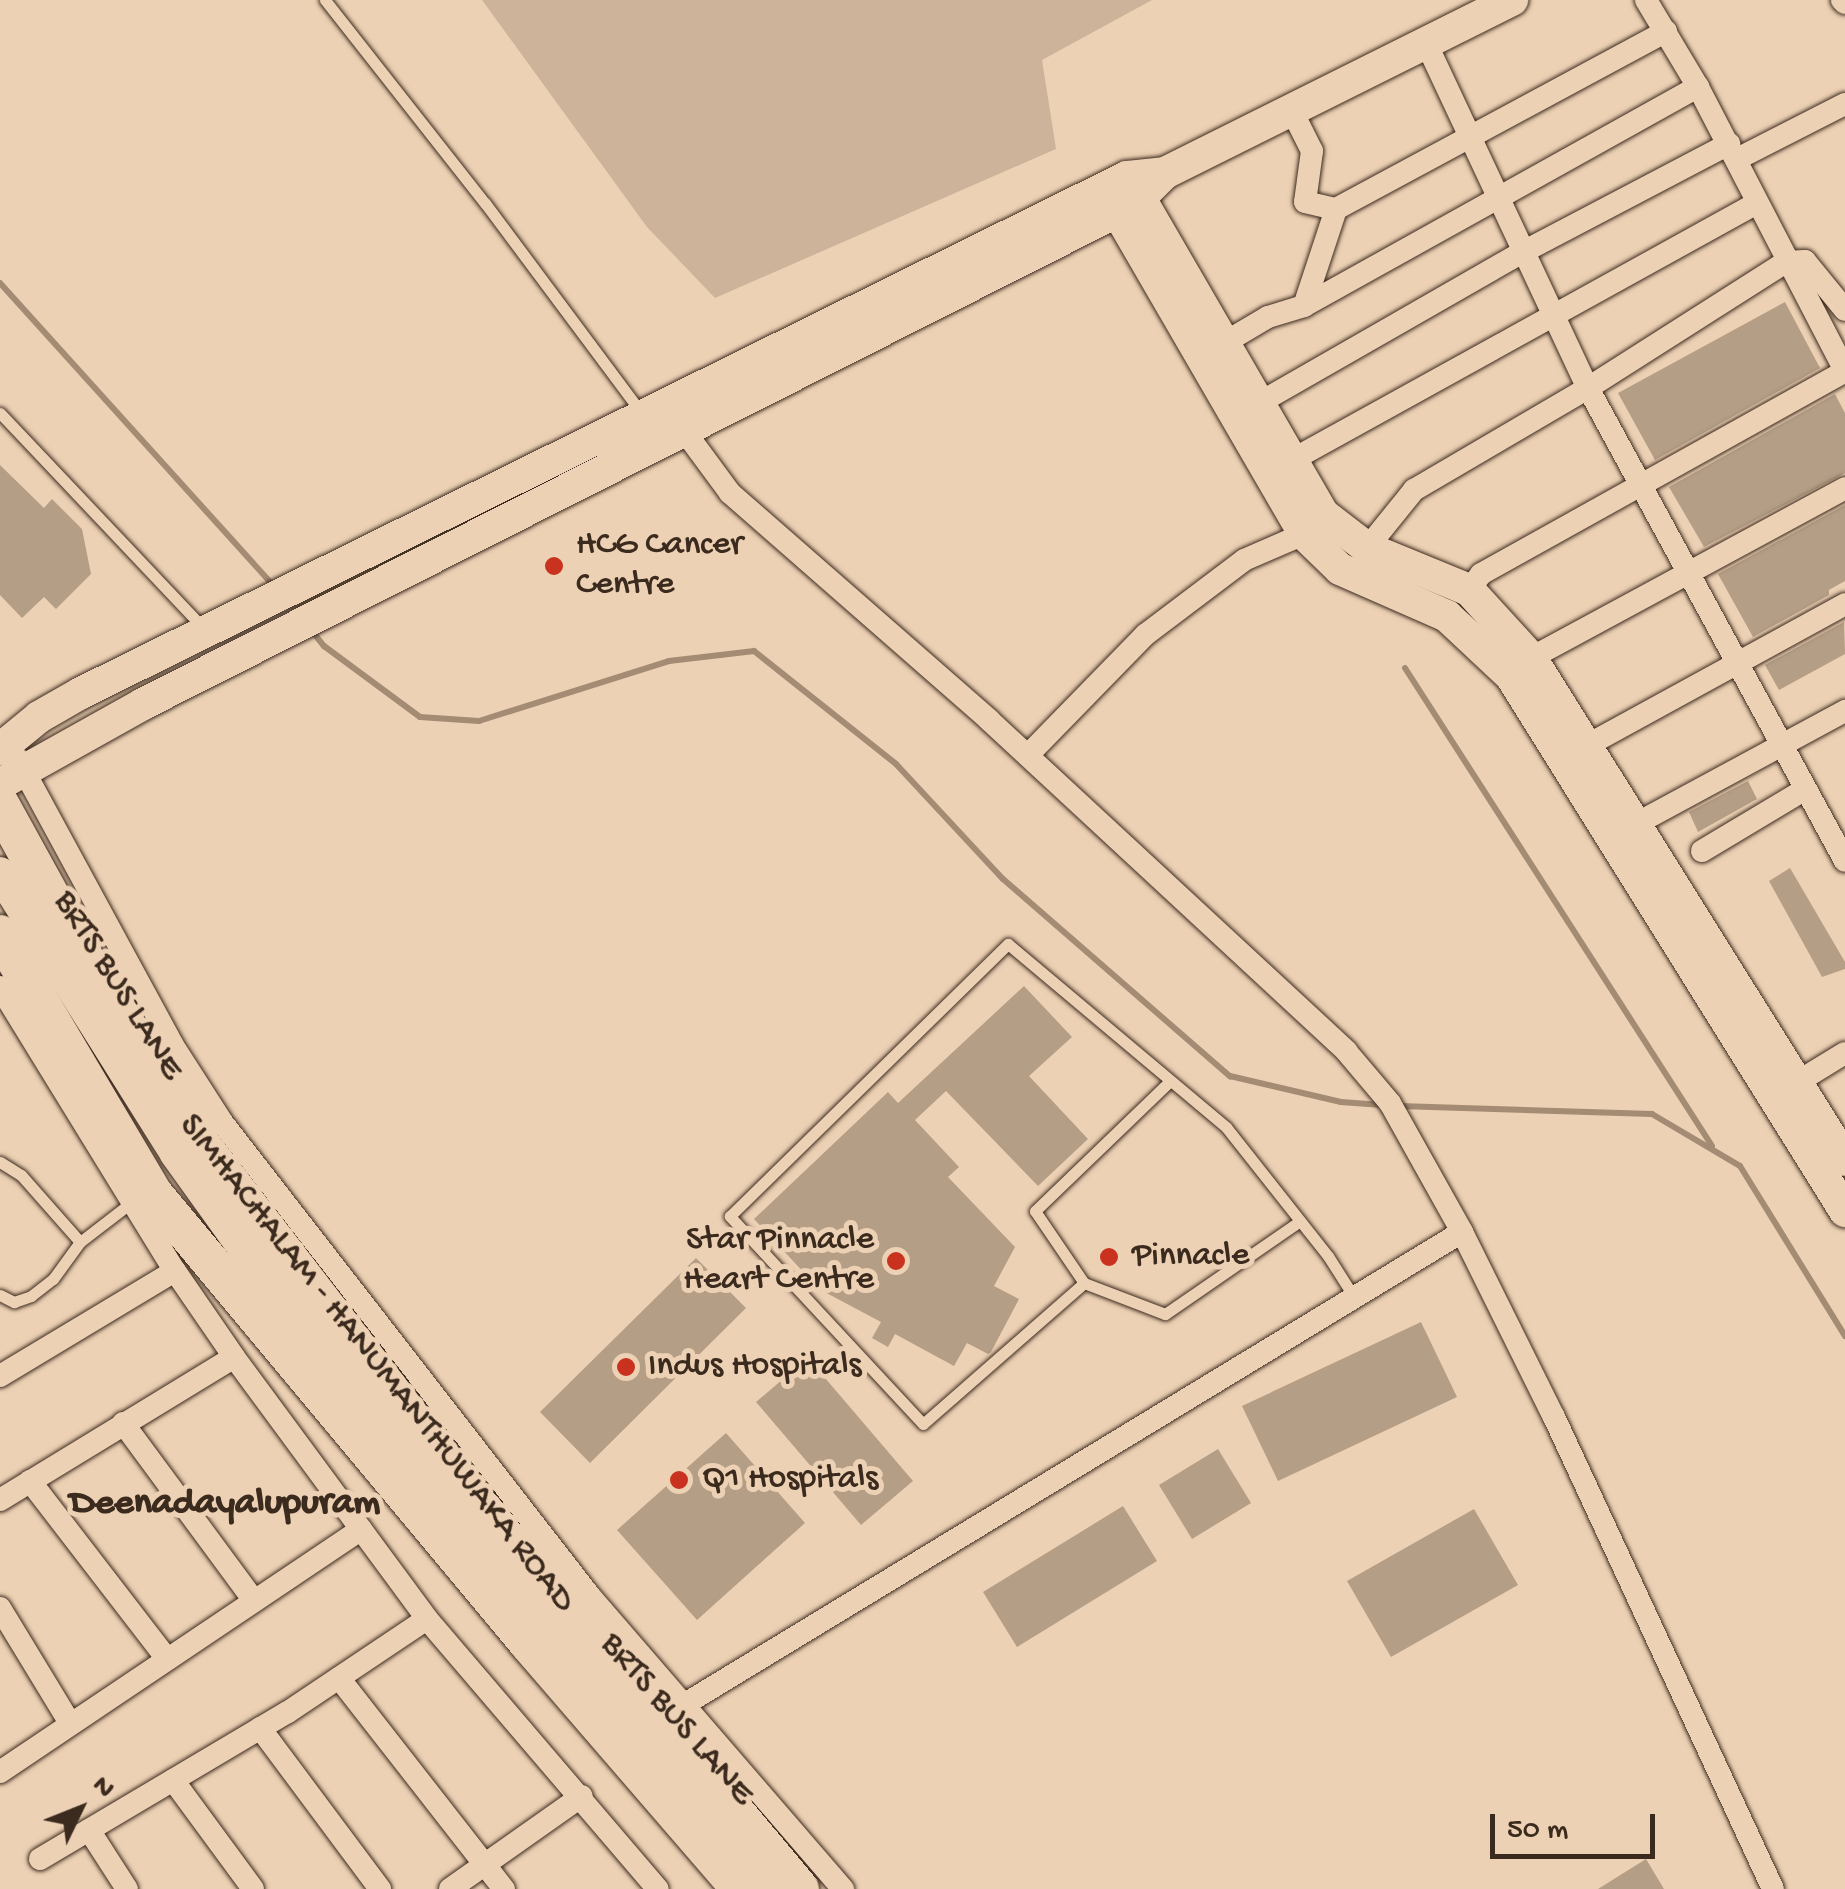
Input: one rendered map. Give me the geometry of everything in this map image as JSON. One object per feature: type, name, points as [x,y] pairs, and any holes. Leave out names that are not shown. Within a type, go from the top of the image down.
[{"type":"main road","name":"SIMHACHALAM - HANUMANTHUWAKA ROAD","points":[[0,804],[87,962],[224,1175],[482,1509],[800,1889]]},
{"type":"main road","name":"SIMHACHALAM - HANUMANTHUWAKA ROAD","points":[[0,934],[153,1193],[528,1644],[740,1889]]},
{"type":"street","points":[[6,756],[40,716],[81,693],[665,418],[1512,0]]},
{"type":"street","points":[[1469,590],[1481,574],[1638,483],[1845,371],[1698,87],[1646,0]]},
{"type":"street","points":[[1291,109],[1312,151],[1304,202],[1336,209],[1666,31]]},
{"type":"street","points":[[1427,45],[1588,388],[1780,748],[1804,790],[1837,829],[1845,861]]},
{"type":"street","points":[[1224,342],[1268,317],[1304,306],[1698,87]]},
{"type":"street","points":[[1259,403],[1523,252],[1732,151],[1845,104]]},
{"type":"street","points":[[1122,194],[1224,342],[1324,514],[1367,548],[1469,590],[1531,658],[1586,746],[1623,831],[1845,1211]]},
{"type":"street","points":[[1122,194],[1304,534],[1340,569],[1447,616],[1510,676],[1623,831],[1845,1160]]},
{"type":"street","points":[[1292,460],[1758,202]]},
{"type":"street","points":[[1304,306],[1336,209]]},
{"type":"street","points":[[1367,548],[1414,490],[1588,388],[1786,262],[1804,261],[1845,310]]},
{"type":"street","points":[[6,756],[304,622],[665,418]]},
{"type":"street","points":[[665,418],[730,493],[1028,755],[1346,1050],[1394,1109],[1462,1232],[1554,1416],[1773,1889]]},
{"type":"street","points":[[1531,658],[1845,488]]},
{"type":"street","points":[[1028,755],[1145,635],[1244,560],[1304,534]]},
{"type":"street","points":[[1586,746],[1845,604]]},
{"type":"street","points":[[1623,831],[1845,711]]},
{"type":"street","points":[[6,756],[172,1044],[222,1122],[588,1595],[843,1889]]},
{"type":"street","points":[[1702,851],[1804,790]]},
{"type":"street","name":"BRTS BUS LANE","points":[[0,873],[145,1106],[245,1250],[542,1626],[768,1889]]},
{"type":"street","points":[[0,987],[175,1271],[234,1358],[428,1619],[658,1889]]},
{"type":"street","points":[[1796,1083],[1845,1053]]},
{"type":"street","points":[[685,1704],[1462,1232]]},
{"type":"street","points":[[0,1376],[175,1271]]},
{"type":"street","points":[[0,1500],[234,1358]]},
{"type":"street","points":[[287,1429],[327,1399]]},
{"type":"street","points":[[123,1423],[254,1601]]},
{"type":"street","points":[[30,1481],[167,1659]]},
{"type":"street","points":[[0,1772],[361,1528]]},
{"type":"street","points":[[0,1608],[70,1723]]},
{"type":"street","points":[[40,1859],[260,1728],[428,1619]]},
{"type":"street","points":[[339,1678],[504,1889]]},
{"type":"street","points":[[260,1728],[380,1889]]},
{"type":"street","points":[[173,1780],[253,1889]]},
{"type":"street","points":[[450,1889],[582,1796]]},
{"type":"street","points":[[88,1830],[128,1889]]},
{"type":"lane","points":[[326,0],[485,203],[665,418]]},
{"type":"lane","points":[[0,413],[208,633]]},
{"type":"lane","points":[[1084,1282],[922,1424],[730,1216],[1008,944],[1226,1127],[1354,1296]]},
{"type":"lane","points":[[1170,1080],[1035,1211],[1084,1282],[1166,1314],[1300,1221]]},
{"type":"lane","points":[[0,1162],[21,1175],[80,1242]]},
{"type":"lane","points":[[0,1295],[14,1302],[31,1296],[53,1279],[80,1242],[133,1201]]},
{"type":"shaded area","points":[[482,0],[1152,0],[1042,60],[1056,149],[715,298],[647,227]]},
{"type":"building","points":[[1785,302],[1820,368],[1655,460],[1618,393]]},
{"type":"building","points":[[1835,394],[1845,413],[1845,473],[1704,547],[1669,487]]},
{"type":"building","points":[[0,465],[44,508],[52,499],[82,529],[91,574],[56,609],[44,597],[22,618],[0,595]]},
{"type":"building","points":[[1845,505],[1845,581],[1829,590],[1829,595],[1753,637],[1718,574]]},
{"type":"building","points":[[1844,622],[1845,654],[1779,690],[1765,665]]},
{"type":"building","points":[[1748,781],[1757,799],[1698,832],[1689,812]]},
{"type":"building","points":[[1790,868],[1845,962],[1845,969],[1822,977],[1769,881]]},
{"type":"building","points":[[1024,986],[1072,1037],[1029,1076],[1088,1139],[1038,1186],[946,1091],[915,1120],[959,1167],[948,1177],[1015,1247],[994,1286],[1019,1299],[991,1352],[967,1343],[954,1366],[895,1334],[888,1347],[872,1338],[881,1322],[819,1289],[754,1219],[888,1092],[898,1103]]},
{"type":"building","points":[[696,1258],[746,1308],[590,1463],[540,1412]]},
{"type":"building","points":[[1421,1322],[1457,1397],[1278,1481],[1242,1406]]},
{"type":"building","points":[[808,1358],[913,1481],[861,1525],[756,1402]]},
{"type":"building","points":[[726,1433],[805,1523],[697,1620],[617,1530]]},
{"type":"building","points":[[1218,1449],[1251,1503],[1192,1539],[1159,1485]]},
{"type":"building","points":[[1123,1506],[1157,1561],[1017,1647],[983,1592]]},
{"type":"building","points":[[1474,1509],[1518,1585],[1391,1657],[1347,1581]]},
{"type":"building","points":[[1646,1859],[1664,1889],[1598,1889]]},
{"type":"waterway","points":[[0,283],[274,586]]},
{"type":"waterway","points":[[311,630],[324,646],[420,717],[479,721],[669,661],[754,651],[896,764],[1003,879],[1230,1076],[1341,1102],[1382,1105]]},
{"type":"waterway","points":[[1405,668],[1712,1146]]},
{"type":"waterway","points":[[1399,1106],[1652,1114],[1740,1166],[1845,1336]]},
{"type":"place","name":"HCG Cancer Centre","points":[[554,566]]},
{"type":"place","name":"Pinnacle","points":[[1109,1257]]},
{"type":"place","name":"Star Pinnacle Heart Centre","points":[[896,1261]]},
{"type":"place","name":"Indus Hospitals","points":[[626,1367]]},
{"type":"place","name":"Q1 Hospitals","points":[[679,1480]]},
{"type":"district","name":"Deenadayalupuram","points":[[225,1505]]}]
